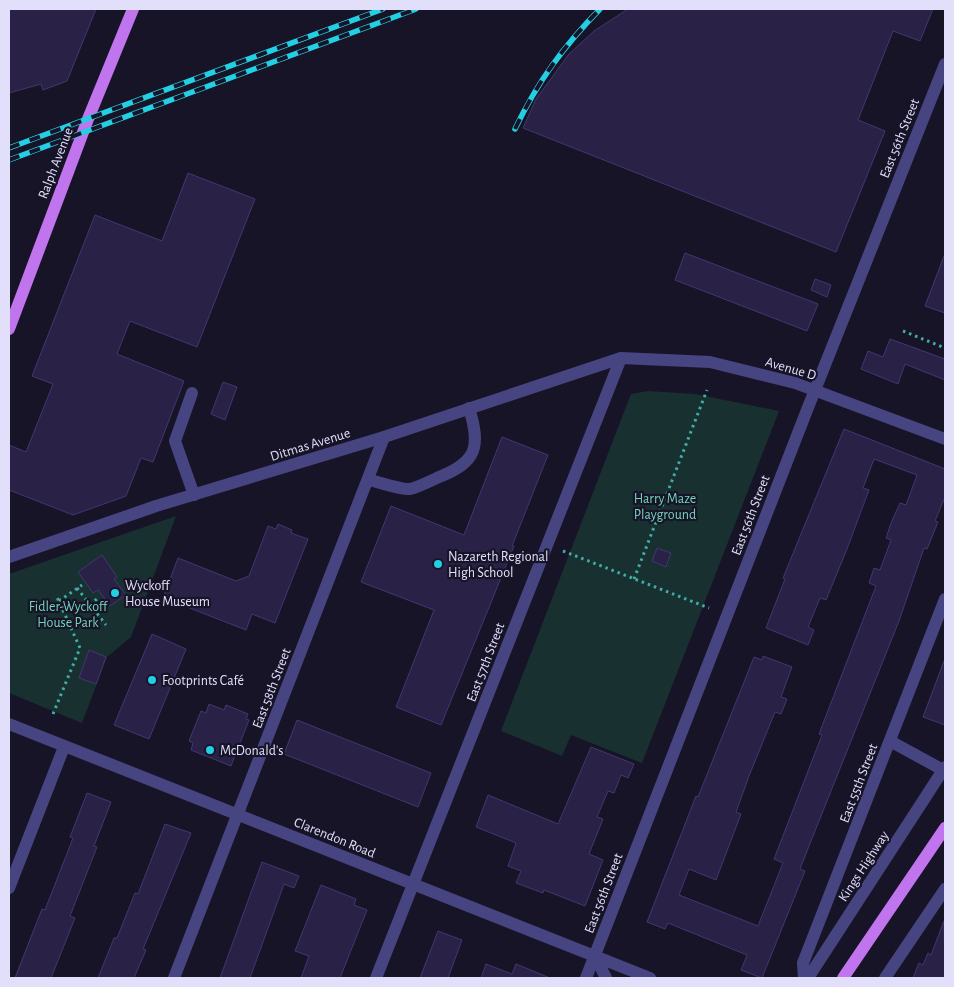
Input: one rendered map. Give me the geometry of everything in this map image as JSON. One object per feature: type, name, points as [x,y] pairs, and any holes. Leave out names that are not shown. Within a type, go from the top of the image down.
[{"type":"main road","name":"Ralph Avenue","points":[[9,329],[88,120],[134,9]]},
{"type":"main road","points":[[843,978],[945,828]]},
{"type":"street","name":"East 56th Street","points":[[586,978],[815,390],[945,64]]},
{"type":"street","name":"Avenue D","points":[[621,358],[710,362],[815,390],[945,439]]},
{"type":"street","name":"Ditmas Avenue","points":[[9,557],[194,495],[384,437],[621,358]]},
{"type":"street","name":"East 57th Street","points":[[376,978],[621,358]]},
{"type":"street","points":[[192,394],[175,441],[194,495]]},
{"type":"street","points":[[369,480],[409,489],[459,469],[468,461],[475,439],[476,430],[470,408]]},
{"type":"street","name":"East 58th Street","points":[[174,978],[369,480],[384,437]]},
{"type":"street","name":"East 55th Street","points":[[806,978],[803,963],[945,599]]},
{"type":"street","name":"Clarendon Road","points":[[9,724],[650,978]]},
{"type":"street","name":"Kings Highway","points":[[806,978],[944,769],[890,741]]},
{"type":"street","points":[[9,888],[64,746]]},
{"type":"street","points":[[885,978],[945,888]]},
{"type":"street","points":[[595,956],[606,978]]},
{"type":"path","points":[[903,331],[945,348]]},
{"type":"path","points":[[634,579],[707,390]]},
{"type":"path","points":[[563,551],[709,608]]},
{"type":"path","points":[[59,601],[82,585]]},
{"type":"path","points":[[77,588],[106,626]]},
{"type":"path","points":[[53,714],[80,648],[56,595]]},
{"type":"path","points":[[90,605],[99,597]]},
{"type":"green space","name":"Harry Maze Playground","points":[[648,391],[695,394],[779,411],[642,763],[571,735],[562,756],[501,731],[631,394]]},
{"type":"green space","name":"Fidler-Wyckoff House Park","points":[[176,516],[131,637],[107,657],[82,723],[9,693],[9,574]]},
{"type":"building","points":[[9,9],[96,9],[67,81],[43,90],[41,84],[9,93]]},
{"type":"building","points":[[628,9],[933,9],[920,41],[893,31],[858,120],[885,131],[836,252],[523,128],[536,99],[569,54],[594,31]]},
{"type":"building","points":[[188,173],[255,199],[197,347],[130,321],[117,354],[184,381],[153,462],[141,458],[126,496],[73,515],[9,490],[9,445],[26,452],[53,384],[32,376],[95,215],[162,241]]},
{"type":"building","points":[[685,253],[818,304],[807,331],[675,280]]},
{"type":"building","points":[[945,256],[945,313],[925,306]]},
{"type":"building","points":[[815,279],[831,285],[827,297],[811,290]]},
{"type":"building","points":[[890,339],[945,359],[945,380],[905,364],[898,384],[861,369],[868,351],[883,357]]},
{"type":"building","points":[[223,382],[237,387],[225,420],[211,414]]},
{"type":"building","points":[[844,429],[945,469],[945,497],[935,521],[938,522],[927,549],[924,548],[899,621],[800,869],[805,871],[762,978],[741,970],[747,955],[668,923],[665,929],[647,922],[696,796],[698,797],[754,657],[762,660],[763,656],[792,667],[781,697],[787,699],[781,714],[775,712],[749,776],[736,812],[741,814],[716,880],[689,869],[679,895],[758,926],[783,863],[774,859],[822,735],[819,734],[876,586],[869,583],[874,568],[880,570],[891,540],[886,538],[891,523],[900,503],[906,505],[917,475],[874,459],[863,488],[869,490],[847,549],[826,600],[820,598],[808,627],[814,630],[808,645],[766,628],[785,579],[783,578]]},
{"type":"building","name":"Nazareth Regional High School","points":[[502,437],[548,455],[512,546],[514,546],[441,725],[396,707],[434,610],[361,582],[391,506],[464,535]]},
{"type":"building","points":[[278,524],[292,530],[291,533],[308,539],[275,623],[252,614],[246,630],[169,600],[170,597],[164,595],[178,558],[236,581],[249,576],[268,526],[276,529]]},
{"type":"building","points":[[657,548],[671,553],[666,567],[652,561]]},
{"type":"building","points":[[102,555],[117,577],[114,579],[126,595],[110,606],[98,590],[93,593],[78,572]]},
{"type":"building","name":"Footprints Café","points":[[152,634],[186,649],[149,739],[114,725]]},
{"type":"building","points":[[89,650],[106,657],[96,684],[79,678]]},
{"type":"building","points":[[945,662],[945,725],[923,717]]},
{"type":"building","points":[[209,704],[224,710],[226,705],[248,714],[246,719],[249,720],[231,766],[191,750],[193,743],[189,741],[201,711],[206,713]]},
{"type":"building","points":[[297,720],[431,773],[418,807],[284,754]]},
{"type":"building","points":[[591,747],[634,764],[628,778],[621,775],[614,793],[608,791],[597,817],[603,819],[589,854],[603,860],[585,906],[544,890],[543,893],[516,883],[521,871],[508,866],[516,843],[476,827],[488,795],[558,824]]},
{"type":"building","points":[[87,793],[111,802],[94,846],[97,847],[70,916],[75,918],[51,978],[15,978],[42,909],[45,910],[73,838],[70,837]]},
{"type":"building","points":[[165,824],[191,833],[143,949],[146,950],[134,978],[98,978],[135,893],[138,894]]},
{"type":"building","points":[[262,862],[299,876],[294,888],[284,884],[250,978],[220,978]]},
{"type":"building","points":[[321,885],[356,899],[354,905],[367,910],[340,978],[301,978],[309,956],[295,951]]},
{"type":"building","points":[[944,921],[945,978],[913,978],[919,963],[923,965],[928,953],[931,955]]},
{"type":"building","points":[[438,931],[462,940],[448,978],[420,978]]},
{"type":"building","points":[[486,964],[512,974],[516,964],[550,978],[481,978]]},
{"type":"railway","points":[[9,148],[383,9]]},
{"type":"railway","points":[[9,160],[416,9]]},
{"type":"railway","points":[[515,129],[552,65],[574,37],[600,9]]},
{"type":"place","name":"Nazareth Regional High School","points":[[438,564]]},
{"type":"place","name":"Wyckoff House Museum","points":[[115,593]]},
{"type":"place","name":"Footprints Café","points":[[152,680]]},
{"type":"place","name":"McDonald's","points":[[210,750]]}]
